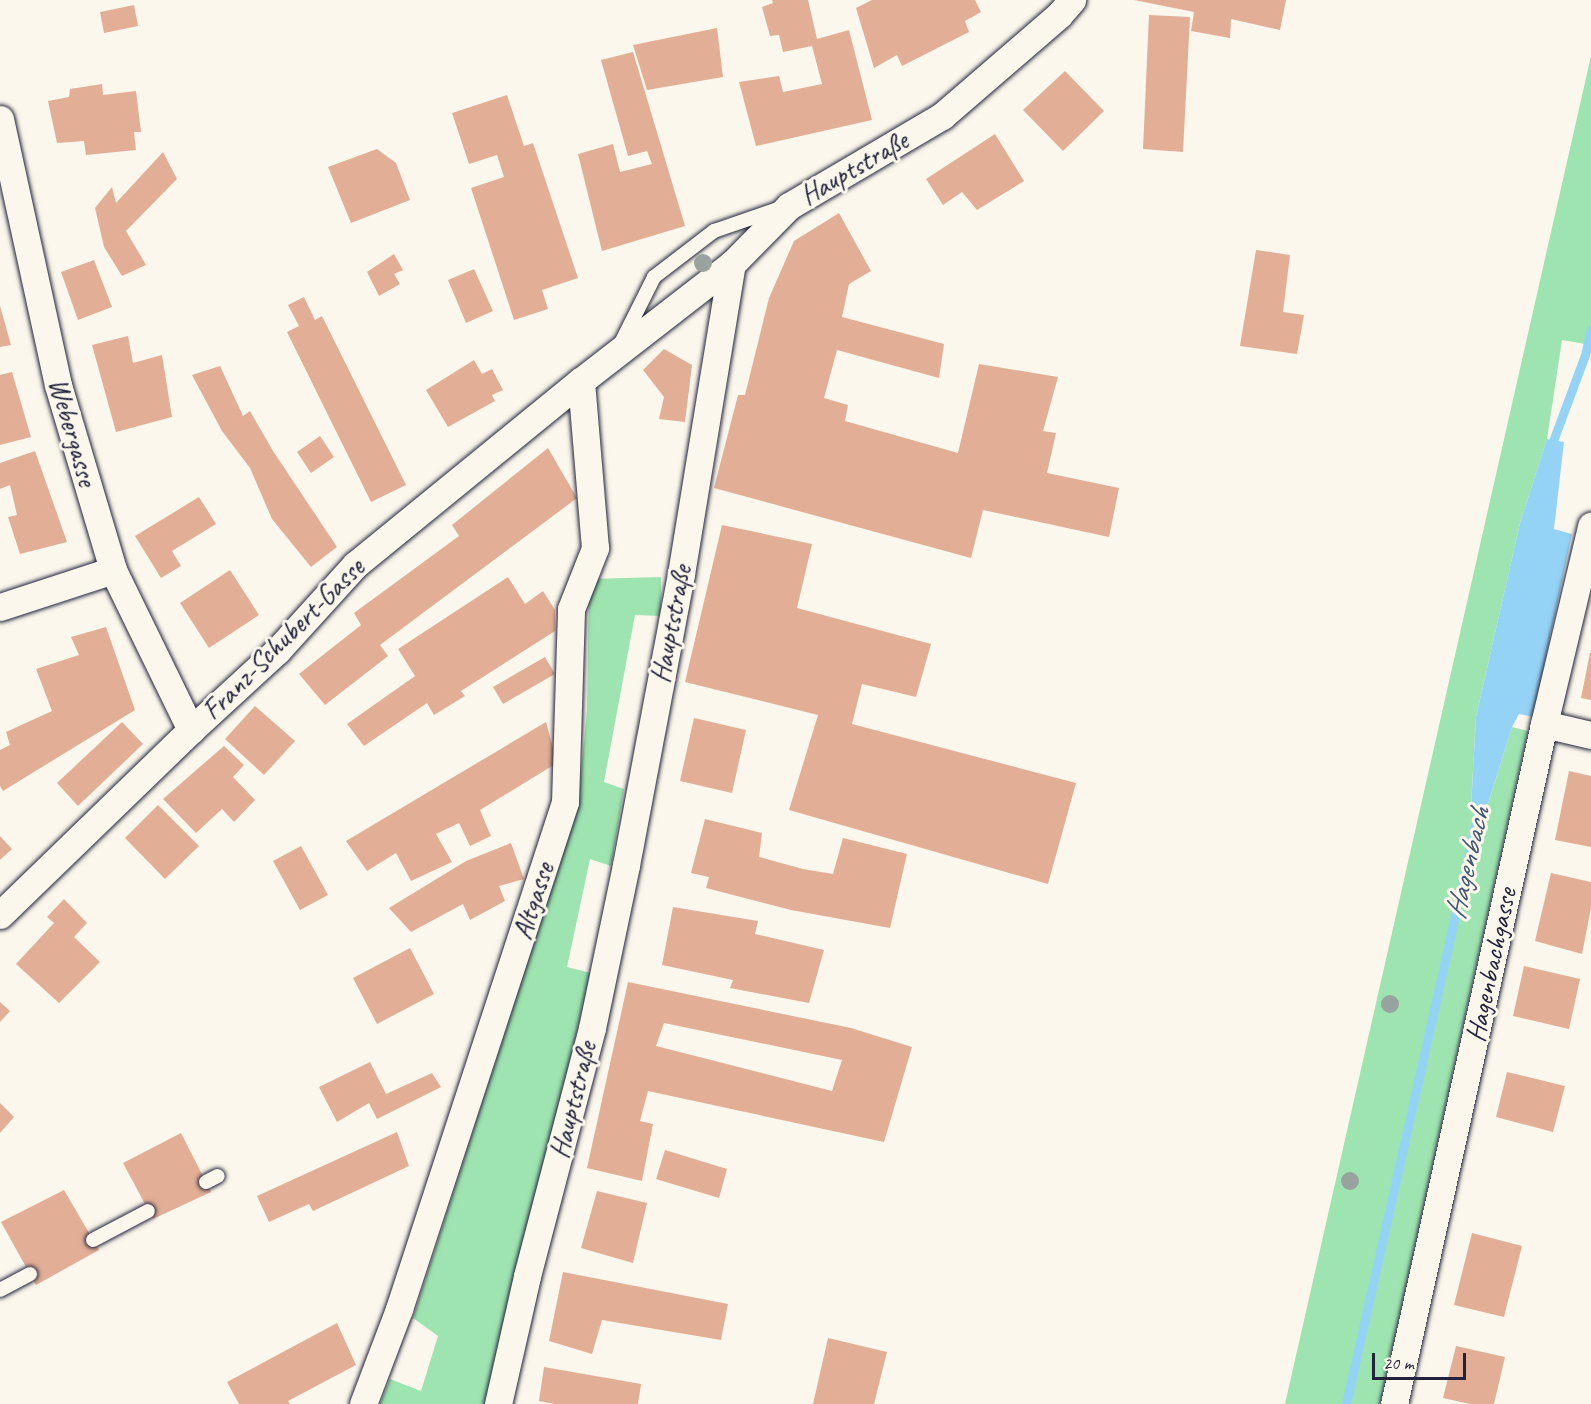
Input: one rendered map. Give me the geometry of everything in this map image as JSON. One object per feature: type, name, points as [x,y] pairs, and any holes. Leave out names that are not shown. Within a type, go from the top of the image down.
[{"type":"street","name":"Hauptstraße","points":[[498,1404],[527,1276],[592,1028],[621,888],[681,574],[732,264],[789,206],[942,116],[1059,15],[1072,0]]},
{"type":"street","name":"Webergasse","points":[[0,119],[58,385],[114,570],[191,730]]},
{"type":"street","name":"Franz-Schubert-Gasse","points":[[0,915],[191,730],[277,651],[355,565],[581,381],[732,264]]},
{"type":"street","name":"Altgasse","points":[[363,1404],[399,1309],[565,802],[571,609],[595,548],[581,381]]},
{"type":"street","name":"Hagenbachgasse","points":[[1394,1404],[1544,724],[1591,526]]},
{"type":"street","points":[[0,607],[114,570]]},
{"type":"street","points":[[1544,724],[1591,735]]},
{"type":"lane","points":[[615,356],[654,277],[714,231],[789,206]]},
{"type":"lane","points":[[93,1240],[148,1211]]},
{"type":"lane","points":[[0,1290],[30,1274]]},
{"type":"green space","points":[[1591,56],[1591,345],[1562,340],[1547,439],[1520,523],[1476,717],[1471,806],[1486,810],[1512,727],[1528,731],[1380,1404],[1285,1404]]},
{"type":"green space","points":[[661,577],[661,616],[635,615],[604,782],[624,789],[611,866],[590,859],[567,967],[591,973],[487,1404],[380,1404],[390,1379],[421,1391],[438,1336],[413,1318],[578,804],[587,710],[589,579]]},
{"type":"water","points":[[1547,439],[1564,442],[1554,529],[1572,534],[1533,717],[1519,714],[1512,727],[1486,810],[1471,807],[1476,717],[1520,523]]},
{"type":"building","points":[[772,0],[808,0],[817,39],[849,30],[872,120],[756,146],[739,82],[779,76],[783,92],[822,84],[812,46],[783,52],[779,35],[770,36],[762,7],[773,3]]},
{"type":"building","points":[[872,0],[975,0],[981,12],[965,21],[969,32],[902,66],[897,55],[874,68],[856,8]]},
{"type":"building","points":[[1134,0],[1286,0],[1280,30],[1231,19],[1230,38],[1191,31],[1194,12]]},
{"type":"building","points":[[134,5],[138,26],[104,33],[100,12]]},
{"type":"building","points":[[1149,15],[1190,17],[1183,152],[1143,149]]},
{"type":"building","points":[[717,28],[723,77],[647,90],[633,45]]},
{"type":"building","points":[[633,52],[685,226],[602,251],[578,154],[613,144],[620,172],[652,164],[647,151],[628,156],[601,60]]},
{"type":"building","points":[[1065,71],[1104,111],[1063,151],[1023,110]]},
{"type":"building","points":[[102,84],[103,95],[136,91],[141,132],[134,132],[136,150],[86,155],[84,141],[57,143],[48,101],[69,97],[70,89]]},
{"type":"building","points":[[507,95],[524,146],[533,143],[578,278],[542,290],[548,309],[514,320],[471,188],[504,177],[497,155],[469,164],[452,113]]},
{"type":"building","points":[[995,134],[1024,181],[977,210],[962,192],[943,205],[926,179]]},
{"type":"building","points":[[377,149],[396,163],[410,200],[351,223],[328,167]]},
{"type":"building","points":[[163,152],[177,179],[126,231],[146,265],[122,276],[104,247],[95,208],[112,187],[116,203]]},
{"type":"building","points":[[839,213],[871,271],[849,284],[842,317],[944,344],[939,378],[837,350],[824,398],[848,405],[845,421],[958,453],[979,364],[1058,377],[1043,431],[1056,433],[1047,473],[1119,488],[1109,537],[983,510],[971,558],[714,488],[738,395],[745,395],[769,298],[794,241]]},
{"type":"building","points":[[1256,250],[1290,255],[1283,312],[1304,315],[1297,354],[1240,346]]},
{"type":"building","points":[[394,254],[403,270],[394,274],[400,284],[379,296],[367,272]]},
{"type":"building","points":[[94,260],[112,307],[78,320],[61,272]]},
{"type":"building","points":[[474,269],[493,311],[466,323],[448,280]]},
{"type":"building","points":[[304,297],[315,320],[322,316],[406,485],[371,502],[287,332],[299,326],[288,305]]},
{"type":"building","points":[[0,306],[11,345],[0,347]]},
{"type":"building","points":[[128,336],[133,363],[162,355],[172,417],[116,432],[92,345]]},
{"type":"building","points":[[664,349],[692,365],[685,422],[659,419],[664,397],[643,370]]},
{"type":"building","points":[[474,360],[482,374],[492,369],[503,390],[492,395],[495,401],[448,427],[426,390]]},
{"type":"building","points":[[220,366],[243,416],[250,411],[273,451],[337,547],[311,567],[272,519],[250,468],[222,431],[192,375]]},
{"type":"building","points":[[12,372],[31,437],[0,445],[0,375]]},
{"type":"building","points":[[320,436],[334,457],[311,473],[297,452]]},
{"type":"building","points":[[548,448],[577,498],[380,645],[388,656],[325,705],[299,674],[361,625],[354,613],[459,536],[452,525]]},
{"type":"building","points":[[35,451],[67,542],[20,554],[8,517],[17,515],[10,485],[0,489],[0,463]]},
{"type":"building","points":[[199,497],[216,524],[172,551],[181,566],[161,578],[135,536]]},
{"type":"building","points":[[722,525],[812,544],[797,608],[931,644],[916,697],[862,684],[852,724],[1076,783],[1048,884],[789,810],[818,715],[685,682]]},
{"type":"building","points":[[230,570],[259,615],[209,648],[180,603]]},
{"type":"building","points":[[508,577],[525,604],[543,591],[555,610],[555,631],[461,691],[465,696],[434,715],[427,703],[364,746],[347,724],[415,676],[398,649]]},
{"type":"building","points":[[106,627],[135,710],[3,791],[0,786],[0,750],[10,745],[6,732],[52,711],[36,669],[79,655],[71,637]]},
{"type":"building","points":[[1591,653],[1591,700],[1581,698]]},
{"type":"building","points":[[545,657],[555,674],[503,704],[493,687]]},
{"type":"building","points":[[255,706],[295,741],[264,775],[225,739]]},
{"type":"building","points":[[694,718],[746,730],[732,793],[680,781]]},
{"type":"building","points":[[122,722],[143,744],[78,806],[57,783]]},
{"type":"building","points":[[546,722],[557,763],[480,810],[491,836],[470,846],[459,823],[436,834],[452,862],[411,881],[396,853],[367,871],[346,841]]},
{"type":"building","points":[[224,746],[244,765],[233,777],[255,800],[234,822],[222,809],[196,833],[163,799]]},
{"type":"building","points":[[1569,771],[1591,776],[1591,847],[1555,840]]},
{"type":"building","points":[[158,805],[199,846],[165,879],[125,838]]},
{"type":"building","points":[[705,819],[762,833],[759,857],[803,869],[833,874],[843,838],[907,854],[890,928],[791,910],[706,888],[709,877],[691,873]]},
{"type":"building","points":[[0,836],[12,849],[0,860]]},
{"type":"building","points":[[511,843],[524,879],[499,886],[505,901],[470,920],[463,904],[411,932],[389,908],[466,861]]},
{"type":"building","points":[[301,846],[328,895],[300,910],[273,861]]},
{"type":"building","points":[[1551,873],[1591,882],[1591,908],[1582,954],[1535,941]]},
{"type":"building","points":[[64,899],[87,923],[74,937],[100,962],[59,1003],[16,964],[54,923],[47,917]]},
{"type":"building","points":[[673,907],[758,921],[755,934],[824,950],[809,1003],[730,988],[733,980],[662,965]]},
{"type":"building","points":[[410,948],[434,994],[377,1024],[353,978]]},
{"type":"building","points":[[1524,966],[1580,979],[1569,1029],[1513,1016]]},
{"type":"building","points":[[628,982],[851,1028],[912,1047],[884,1142],[648,1091],[640,1121],[653,1124],[642,1181],[587,1168]],"holes":[[[664,1023],[842,1060],[832,1091],[656,1046]]]},
{"type":"building","points":[[0,1002],[10,1011],[0,1022]]},
{"type":"building","points":[[370,1062],[386,1094],[432,1073],[441,1087],[377,1119],[369,1103],[337,1122],[319,1087]]},
{"type":"building","points":[[1507,1072],[1565,1086],[1553,1132],[1496,1117]]},
{"type":"building","points":[[0,1103],[14,1117],[0,1133]]},
{"type":"building","points":[[397,1132],[409,1166],[313,1211],[309,1204],[269,1222],[257,1196]]},
{"type":"building","points":[[181,1133],[211,1192],[153,1219],[123,1163]]},
{"type":"building","points":[[665,1150],[727,1169],[719,1198],[656,1179]]},
{"type":"building","points":[[64,1190],[99,1250],[36,1285],[1,1222]]},
{"type":"building","points":[[597,1191],[647,1203],[633,1263],[581,1248]]},
{"type":"building","points":[[1472,1233],[1522,1246],[1504,1317],[1454,1305]]},
{"type":"building","points":[[563,1272],[728,1304],[721,1340],[602,1320],[592,1354],[549,1341]]},
{"type":"building","points":[[337,1323],[356,1365],[288,1401],[290,1404],[239,1404],[227,1382]]},
{"type":"building","points":[[828,1338],[887,1352],[874,1404],[813,1404]]},
{"type":"building","points":[[1456,1346],[1505,1357],[1494,1404],[1470,1404],[1443,1398]]},
{"type":"building","points":[[544,1367],[641,1384],[638,1404],[555,1404],[539,1401]]},
{"type":"waterway","name":"Hagenbach","points":[[1550,449],[1585,355],[1591,330]]},
{"type":"waterway","name":"Hagenbach","points":[[1346,1404],[1481,799]]}]
